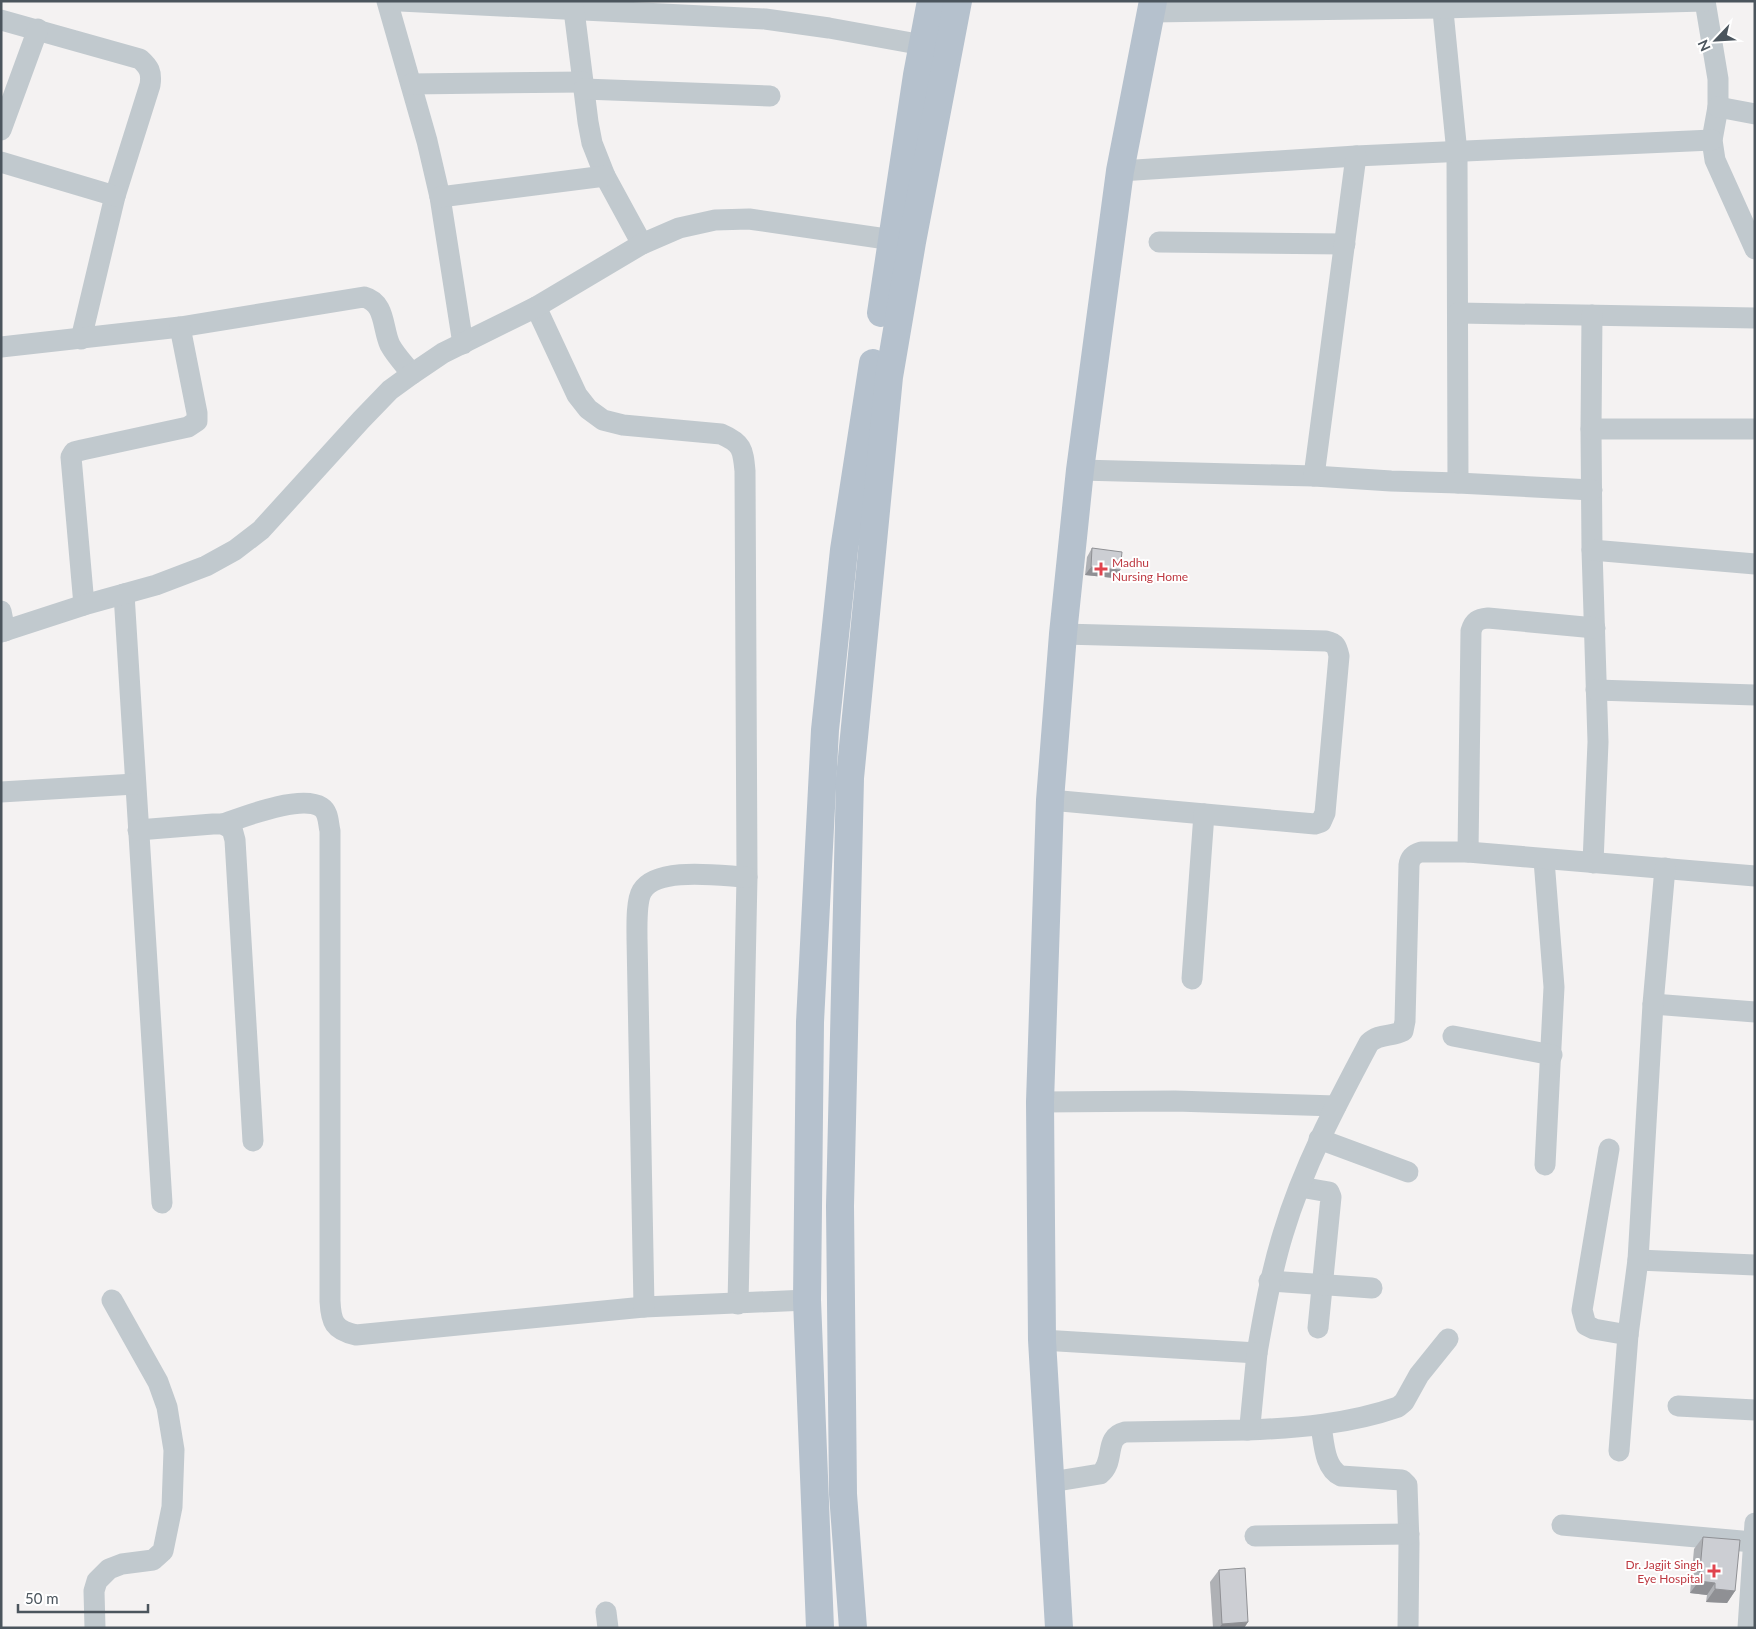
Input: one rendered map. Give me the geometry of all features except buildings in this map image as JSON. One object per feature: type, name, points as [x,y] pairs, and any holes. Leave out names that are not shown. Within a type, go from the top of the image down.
[{"type":"main road","points":[[853,1628],[843,1494],[840,1206],[850,778],[917,75],[931,1]]},
{"type":"main road","points":[[820,1628],[807,1300],[810,1022],[825,730],[844,550],[902,241],[958,1]]},
{"type":"main road","points":[[1059,1628],[1042,1340],[1040,1102],[1050,800],[1063,634],[1080,470],[1120,171],[1152,7]]},
{"type":"street","points":[[387,1],[411,84],[440,197],[462,344]]},
{"type":"street","points":[[400,1],[765,19],[829,28],[923,45]]},
{"type":"street","points":[[1152,7],[1705,1],[1718,79],[1718,107],[1712,140],[1715,160],[1755,250]]},
{"type":"street","points":[[1442,5],[1457,153],[1458,483]]},
{"type":"street","points":[[574,10],[592,143],[605,176],[642,244]]},
{"type":"street","points":[[1,20],[140,59],[148,67],[151,75],[150,85],[115,196],[81,339]]},
{"type":"street","points":[[1,130],[38,29]]},
{"type":"street","points":[[411,84],[584,86],[770,96]]},
{"type":"street","points":[[1718,107],[1755,114]]},
{"type":"street","points":[[1120,171],[1356,156],[1457,153],[1712,140]]},
{"type":"street","points":[[1314,476],[1356,156]]},
{"type":"street","points":[[1,162],[115,196]]},
{"type":"street","points":[[440,197],[605,176]]},
{"type":"street","points":[[3,624],[84,605],[156,585],[206,566],[235,550],[261,530],[390,390],[430,360],[536,307],[642,244],[679,228],[715,220],[749,218],[902,241]]},
{"type":"street","points":[[1159,242],[1345,244]]},
{"type":"street","points":[[1,347],[180,326],[364,297],[372,300],[379,308],[392,348],[412,374]]},
{"type":"street","points":[[536,307],[577,395],[588,409],[603,420],[624,425],[721,434],[735,440],[744,454],[747,877],[738,1304]]},
{"type":"street","points":[[1458,314],[1592,314],[1755,318]]},
{"type":"street","points":[[1592,314],[1592,550],[1598,742],[1593,863]]},
{"type":"street","points":[[84,605],[71,457],[74,452],[188,427],[196,421],[197,413],[180,326]]},
{"type":"street","points":[[1591,428],[1755,429]]},
{"type":"street","points":[[1080,470],[1314,476],[1592,490]]},
{"type":"street","points":[[1592,550],[1755,564]]},
{"type":"street","points":[[124,594],[162,1204]]},
{"type":"street","points":[[1468,852],[1470,631],[1473,624],[1479,619],[1488,618],[1595,628]]},
{"type":"street","points":[[1050,800],[1314,824],[1321,822],[1325,813],[1339,656],[1337,647],[1333,643],[1326,641],[1063,634]]},
{"type":"street","points":[[1596,690],[1755,695]]},
{"type":"street","points":[[1,792],[135,784]]},
{"type":"street","points":[[138,830],[223,824],[264,810],[291,805],[312,804],[321,807],[328,816],[330,841],[330,1301],[331,1315],[335,1324],[343,1332],[356,1335],[644,1307],[807,1300]]},
{"type":"street","points":[[1192,979],[1204,814]]},
{"type":"street","points":[[223,824],[232,829],[236,840],[253,1141]]},
{"type":"street","points":[[1247,1430],[1250,1425],[1257,1353],[1269,1281],[1283,1232],[1300,1187],[1319,1139],[1369,1043],[1379,1036],[1397,1035],[1403,1031],[1405,1021],[1410,860],[1414,854],[1421,852],[1468,852],[1544,860],[1755,876]]},
{"type":"street","points":[[1544,860],[1554,963],[1552,1055],[1546,1165]]},
{"type":"street","points":[[1618,1451],[1628,1335],[1638,1260],[1653,1004],[1665,868]]},
{"type":"street","points":[[644,1307],[637,938],[637,912],[642,891],[656,879],[674,875],[747,877]]},
{"type":"street","points":[[1653,1004],[1755,1012]]},
{"type":"street","points":[[1453,1036],[1552,1055]]},
{"type":"street","points":[[1040,1102],[1175,1101],[1336,1106]]},
{"type":"street","points":[[1319,1139],[1408,1172]]},
{"type":"street","points":[[1609,1150],[1582,1310],[1586,1325],[1594,1329],[1628,1335]]},
{"type":"street","points":[[1300,1187],[1328,1192],[1331,1197],[1318,1328]]},
{"type":"street","points":[[1638,1260],[1755,1265]]},
{"type":"street","points":[[1269,1281],[1372,1288]]},
{"type":"street","points":[[95,1628],[94,1591],[97,1580],[108,1570],[122,1564],[153,1560],[163,1551],[172,1507],[174,1450],[167,1407],[158,1382],[112,1300]]},
{"type":"street","points":[[1051,1482],[1100,1474],[1108,1463],[1114,1437],[1125,1432],[1247,1430],[1321,1426],[1398,1407],[1404,1402],[1419,1375],[1448,1339]]},
{"type":"street","points":[[1042,1340],[1257,1353]]},
{"type":"street","points":[[1678,1406],[1755,1410]]},
{"type":"street","points":[[1321,1426],[1328,1460],[1335,1473],[1341,1476],[1402,1480],[1406,1485],[1409,1534],[1408,1628]]},
{"type":"street","points":[[1562,1525],[1754,1532],[1748,1628]]},
{"type":"street","points":[[1255,1536],[1409,1534]]},
{"type":"place","name":"Madhu Nursing Home","points":[[1101,569]]},
{"type":"place","name":"Dr. Jagjit Singh Eye Hospital","points":[[1714,1571]]}]
